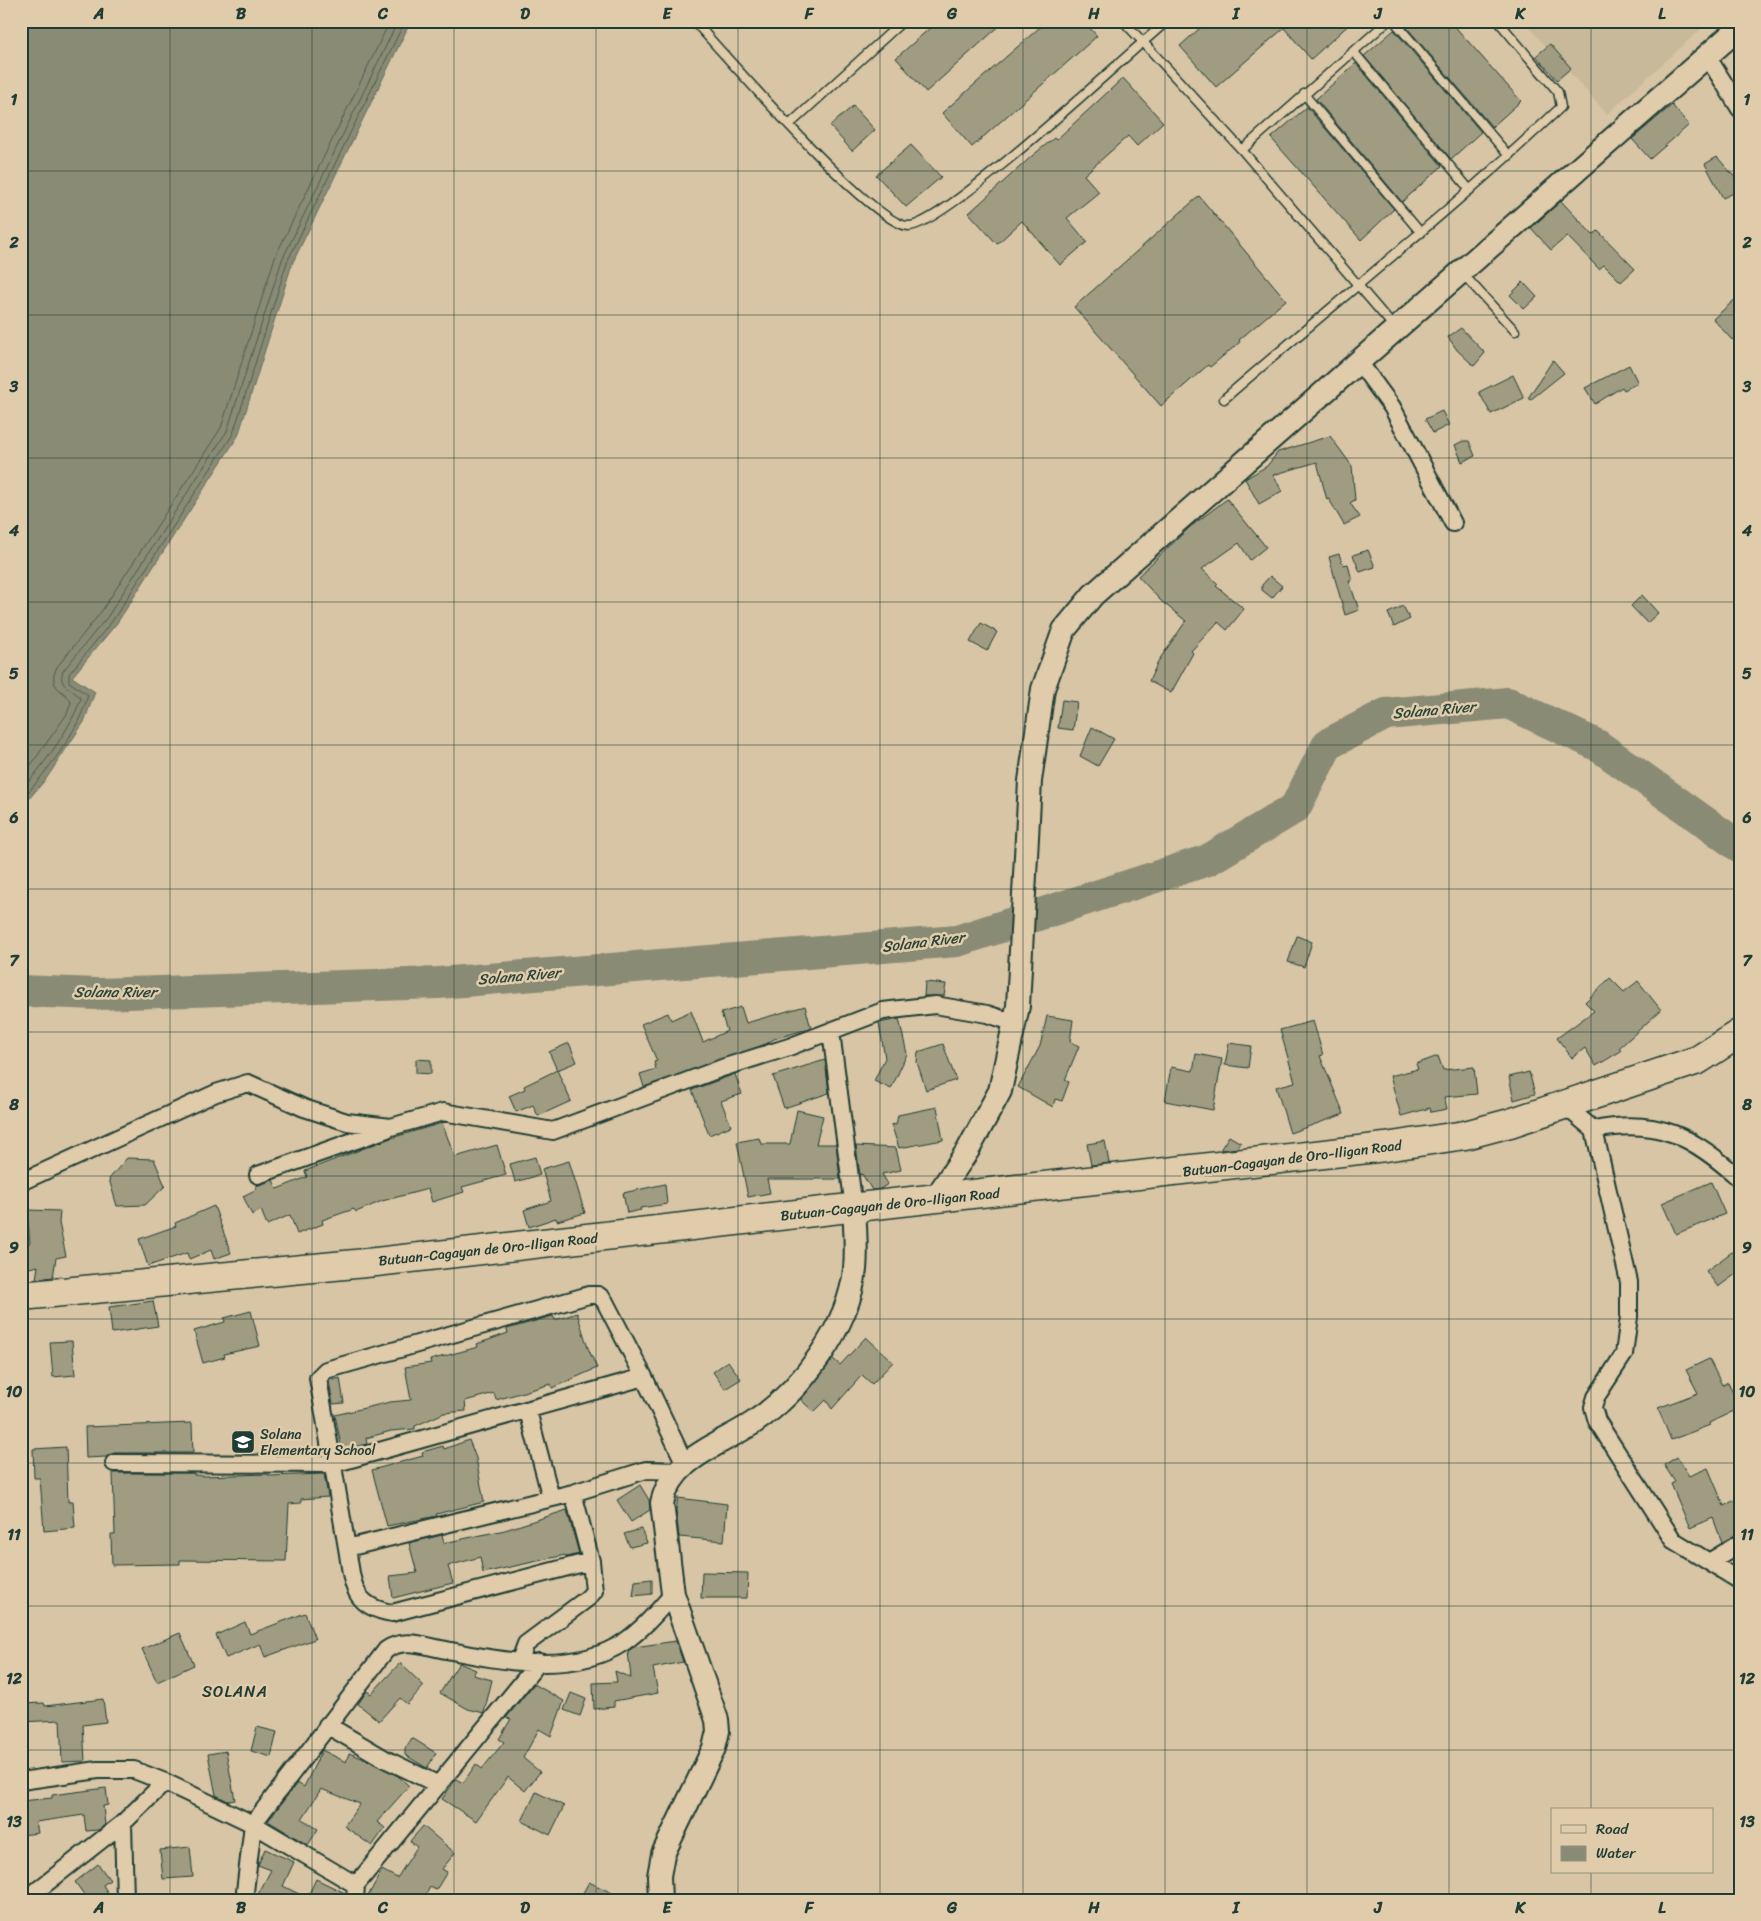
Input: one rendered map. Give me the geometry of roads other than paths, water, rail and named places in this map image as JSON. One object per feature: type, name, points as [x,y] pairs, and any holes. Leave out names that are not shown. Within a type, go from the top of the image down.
[{"type":"highway","name":"Butuan-Cagayan de Oro-Iligan Road","points":[[21,1296],[376,1262],[1385,1147],[1465,1135],[1510,1123],[1698,1060],[1740,1033]]},
{"type":"street","points":[[935,1199],[968,1150],[1000,1091],[1016,1014],[1030,781],[1043,689],[1064,630],[1093,596],[1740,27]]},
{"type":"street","points":[[1707,56],[1740,109]]},
{"type":"street","points":[[1360,362],[1392,407],[1453,524]]},
{"type":"street","points":[[258,1175],[391,1127],[443,1112],[542,1130],[563,1129],[713,1072],[831,1032],[883,1011],[935,1005],[987,1014],[1016,1014]]},
{"type":"street","points":[[660,1900],[659,1876],[663,1854],[714,1748],[718,1731],[715,1710],[673,1594],[662,1503],[667,1487],[681,1468],[775,1407],[822,1352],[837,1327],[848,1300],[854,1276],[854,1208],[831,1032]]},
{"type":"street","points":[[21,1182],[216,1093],[248,1083],[304,1108],[347,1122],[391,1127]]},
{"type":"street","points":[[1564,1105],[1594,1130],[1629,1282],[1629,1317],[1624,1354],[1596,1397],[1593,1407],[1597,1421],[1674,1540],[1740,1581]]},
{"type":"street","points":[[1594,1130],[1615,1126],[1638,1126],[1663,1130],[1686,1138],[1740,1179]]},
{"type":"street","points":[[591,1561],[392,1613],[376,1610],[364,1602],[354,1590],[318,1378],[321,1373],[589,1295],[598,1295],[604,1300],[644,1377],[681,1468]]},
{"type":"street","points":[[114,1463],[332,1464],[528,1411],[644,1377]]},
{"type":"street","points":[[528,1411],[551,1498]]},
{"type":"street","points":[[347,1548],[551,1498],[646,1470],[681,1468]]},
{"type":"street","points":[[520,1660],[526,1644],[592,1594],[595,1585],[591,1561],[573,1492]]},
{"type":"street","points":[[1709,1562],[1740,1543]]},
{"type":"street","points":[[244,1900],[253,1824],[386,1650],[392,1645],[413,1643],[478,1656],[539,1662],[580,1660],[603,1653],[622,1643],[637,1632],[673,1594]]},
{"type":"street","points":[[21,1781],[121,1769],[134,1770],[165,1782],[253,1824],[356,1892],[439,1785],[539,1662]]},
{"type":"street","points":[[327,1726],[385,1759],[439,1785]]},
{"type":"street","points":[[25,1900],[123,1823],[165,1782]]},
{"type":"street","points":[[123,1823],[125,1900]]},
{"type":"lane","points":[[694,21],[789,124],[868,204],[891,221],[910,226],[921,223],[943,211],[980,182],[1167,21]]},
{"type":"lane","points":[[789,124],[903,21]]},
{"type":"lane","points":[[1123,21],[1242,150],[1396,330]]},
{"type":"lane","points":[[1242,150],[1388,21]]},
{"type":"lane","points":[[1394,21],[1509,156]]},
{"type":"lane","points":[[1224,399],[1358,284],[1421,233],[1509,156],[1561,107],[1562,104],[1558,92],[1498,21]]},
{"type":"lane","points":[[1353,51],[1470,190]]},
{"type":"lane","points":[[1304,94],[1421,233]]},
{"type":"lane","points":[[1462,272],[1515,331]]},
{"type":"water","points":[[21,21],[411,21],[292,264],[238,436],[117,623],[72,677],[95,692],[84,722],[46,779],[21,808]]},
{"type":"waterway","name":"Solana River","points":[[21,991],[97,994],[438,983],[957,941],[1208,860],[1295,808],[1328,744],[1386,714],[1508,703],[1597,745],[1740,847]]},
{"type":"place","name":"Solana Elementary School","points":[[243,1442]]},
{"type":"district","name":"SOLANA","points":[[235,1691]]}]
